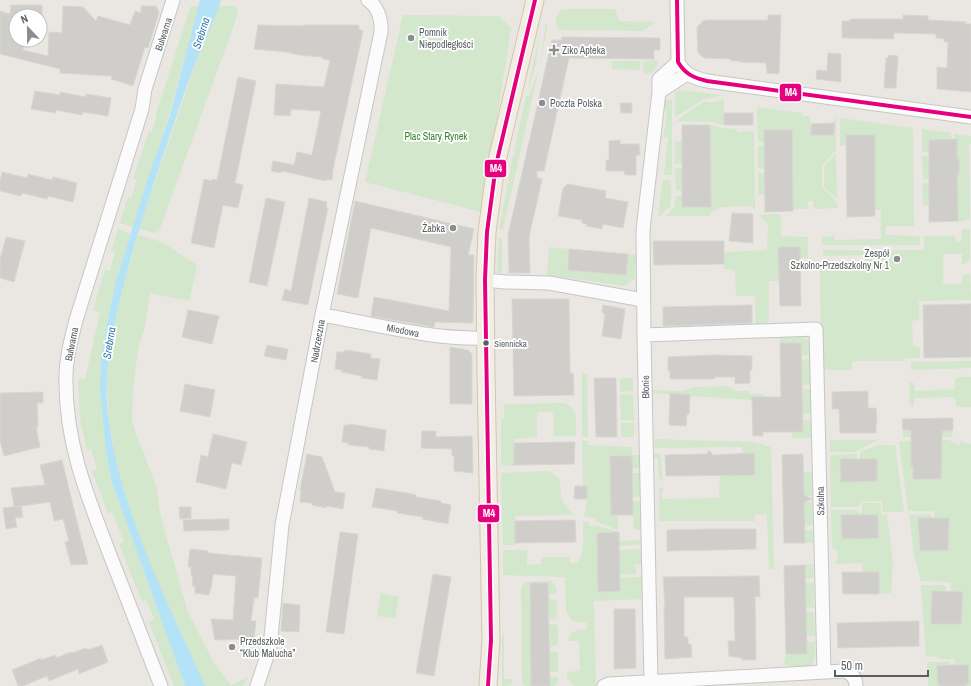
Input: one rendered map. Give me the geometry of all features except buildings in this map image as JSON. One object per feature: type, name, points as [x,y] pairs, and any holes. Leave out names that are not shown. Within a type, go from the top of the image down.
[{"type":"main road","points":[[488,686],[491,640],[485,280],[487,232],[496,165],[535,0]]},
{"type":"street","name":"Bulwarna","points":[[161,686],[83,484],[68,421],[66,381],[68,354],[76,320],[142,109],[144,89],[173,0]]},
{"type":"street","name":"Nadrzeczna","points":[[257,686],[270,647],[282,525],[322,315],[381,32],[380,18],[374,6],[368,0]]},
{"type":"street","points":[[677,0],[678,62],[682,70],[696,79],[971,117]]},
{"type":"street","name":"Błonie","points":[[651,682],[643,300],[643,230],[659,92],[659,79],[678,62]]},
{"type":"street","points":[[659,92],[687,74]]},
{"type":"street","points":[[485,280],[549,283],[643,300]]},
{"type":"street","name":"Miodowa","points":[[322,315],[434,336],[486,338]]},
{"type":"street","name":"Szkolna","points":[[644,335],[816,329],[824,672]]},
{"type":"street","points":[[604,686],[609,684],[844,671],[849,672],[854,677],[856,686]]},
{"type":"green space","points":[[191,6],[199,6],[169,115],[133,227],[120,223],[128,197],[131,198],[137,180],[133,179],[149,131],[152,132],[156,113]]},
{"type":"green space","points":[[219,6],[236,6],[238,11],[234,25],[159,231],[155,233],[139,229],[199,54]]},
{"type":"green space","points":[[563,9],[615,9],[619,21],[656,22],[643,31],[561,30],[558,29],[556,21],[557,15]]},
{"type":"green space","name":"Plac Stary Rynek","points":[[403,15],[499,16],[511,28],[487,183],[481,212],[365,182]]},
{"type":"green space","points":[[545,24],[548,25],[540,64],[545,28]]},
{"type":"green space","points":[[540,32],[536,64],[527,93]]},
{"type":"green space","points":[[658,60],[658,65],[651,73],[645,74],[643,72],[643,61]]},
{"type":"green space","points":[[612,61],[640,61],[640,70],[612,69]]},
{"type":"green space","points":[[539,68],[503,229],[499,229],[501,217],[503,217],[502,213],[513,156],[515,156],[514,152],[526,96],[529,96]]},
{"type":"green space","points":[[679,91],[724,95],[702,100],[675,117],[675,92]]},
{"type":"green space","points":[[724,99],[724,125],[713,122],[676,121],[703,102],[716,102]]},
{"type":"green space","points":[[663,100],[672,100],[672,175],[664,175],[668,137],[663,137],[667,114]]},
{"type":"green space","points":[[757,107],[802,113],[802,116],[810,116],[811,135],[834,135],[834,118],[836,118],[836,150],[822,166],[822,187],[837,202],[838,208],[814,209],[813,201],[808,201],[808,209],[793,209],[792,130],[764,130],[764,141],[758,142]]},
{"type":"green space","points":[[840,118],[913,128],[914,226],[886,226],[886,235],[920,236],[920,245],[822,245],[822,237],[835,236],[835,240],[881,239],[881,210],[875,210],[875,135],[846,135],[846,145],[840,146]]},
{"type":"green space","points":[[710,125],[722,128],[737,129],[737,132],[754,131],[755,210],[752,206],[719,207],[710,214],[710,216],[665,216],[674,208],[676,196],[682,196],[682,207],[710,207]]},
{"type":"green space","points":[[922,129],[951,133],[951,140],[929,140],[929,152],[922,152]]},
{"type":"green space","points":[[954,134],[971,136],[971,144],[969,145],[970,218],[964,221],[958,221],[957,175],[959,175],[959,159],[957,159],[957,140],[955,139]]},
{"type":"green space","points":[[675,141],[682,141],[682,163],[675,164]]},
{"type":"green space","points":[[758,146],[764,146],[764,169],[758,168]]},
{"type":"green space","points":[[836,153],[837,199],[824,187],[824,167]]},
{"type":"green space","points":[[922,156],[929,156],[929,179],[923,179]]},
{"type":"green space","points":[[675,168],[682,168],[682,191],[676,191]]},
{"type":"green space","points":[[758,173],[764,173],[764,195],[758,195]]},
{"type":"green space","points":[[663,179],[671,180],[671,206],[660,216],[658,216]]},
{"type":"green space","points":[[922,183],[929,183],[929,205],[923,205]]},
{"type":"green space","points":[[778,214],[781,217],[781,236],[808,237],[808,258],[800,258],[799,247],[778,247],[779,281],[769,281],[769,321],[763,326],[756,325],[755,296],[736,296],[735,270],[724,269],[724,252],[767,250],[768,225],[759,215]]},
{"type":"green space","name":"Zespół Szkolno-Przedszkolny Nr 1","points":[[962,228],[970,230],[970,260],[965,264],[962,264],[962,254],[943,254],[943,284],[962,284],[962,275],[970,274],[971,300],[919,301],[919,320],[912,321],[913,346],[920,347],[920,358],[905,358],[905,361],[852,361],[852,370],[824,370],[821,365],[820,266],[823,263],[828,263],[829,266],[867,265],[866,255],[823,256],[823,250],[924,250],[924,236],[955,236],[956,242],[961,242]]},
{"type":"green space","points":[[118,229],[131,234],[115,285],[107,325],[106,451],[111,479],[185,686],[174,686],[149,622],[154,619],[146,600],[142,602],[119,544],[124,542],[112,512],[108,513],[92,471],[97,469],[91,449],[87,450],[80,419],[78,379],[85,379],[100,312],[93,310],[105,270],[110,270],[115,252],[111,251]]},
{"type":"green space","points":[[138,235],[162,242],[194,263],[197,267],[189,301],[150,293],[145,326],[138,350],[133,390],[132,420],[137,438],[157,490],[159,508],[188,612],[215,665],[231,685],[248,677],[243,686],[205,686],[144,551],[132,519],[116,461],[108,414],[107,374],[119,301]]},
{"type":"green space","points":[[498,237],[502,238],[502,273],[497,273]]},
{"type":"green space","points":[[549,247],[569,249],[568,270],[626,275],[628,254],[636,255],[635,278],[624,286],[547,275]]},
{"type":"green space","points":[[780,337],[803,337],[809,341],[810,355],[802,356],[801,343],[780,343]]},
{"type":"green space","points":[[810,359],[810,385],[802,385],[802,360]]},
{"type":"green space","points":[[971,361],[971,368],[911,370],[911,362]]},
{"type":"green space","points":[[582,373],[587,374],[588,437],[582,437]]},
{"type":"green space","points":[[959,377],[971,377],[971,407],[956,407],[955,397],[914,398],[914,406],[912,407],[909,403],[910,382],[914,383],[915,391],[955,389],[955,380]]},
{"type":"green space","points":[[620,378],[633,378],[633,391],[620,392]]},
{"type":"green space","points":[[727,386],[737,391],[748,391],[750,394],[763,394],[763,397],[752,397],[752,400],[649,393],[651,390],[683,391],[694,387]]},
{"type":"green space","points":[[802,389],[810,389],[811,414],[803,414]]},
{"type":"green space","points":[[633,394],[634,420],[621,420],[620,395]]},
{"type":"green space","points":[[564,403],[572,408],[576,416],[576,436],[554,436],[553,412],[537,412],[537,437],[514,439],[514,466],[501,465],[501,419],[504,419],[504,404]]},
{"type":"green space","points":[[803,420],[811,420],[811,438],[792,438],[792,432],[803,432]]},
{"type":"green space","points":[[621,423],[634,423],[634,437],[621,437]]},
{"type":"green space","points":[[903,430],[953,430],[952,437],[903,437]]},
{"type":"green space","points":[[654,439],[753,442],[771,447],[774,569],[769,569],[767,514],[755,515],[755,521],[659,521],[659,488],[665,487],[662,491],[662,499],[719,498],[720,475],[755,475],[754,454],[743,455],[742,447],[655,448]]},
{"type":"green space","points":[[830,440],[878,440],[855,452],[830,452]]},
{"type":"green space","points":[[923,440],[913,471],[914,479],[941,479],[940,465],[942,465],[942,447],[929,447],[930,440],[949,440],[960,446],[960,441],[971,444],[971,686],[966,686],[966,684],[969,683],[968,665],[955,665],[955,659],[940,659],[926,656],[921,585],[943,585],[946,587],[946,591],[932,592],[931,609],[933,624],[961,624],[959,610],[963,610],[963,592],[951,591],[951,582],[921,581],[914,555],[909,515],[931,514],[931,518],[918,518],[918,536],[921,537],[920,551],[948,550],[946,536],[949,536],[948,518],[935,518],[934,511],[908,511],[899,441]]},
{"type":"green space","points":[[582,441],[588,441],[589,445],[632,447],[632,455],[640,455],[640,468],[632,469],[632,456],[610,456],[611,515],[618,515],[618,530],[595,521],[595,518],[584,517],[587,499],[587,486],[583,486]]},
{"type":"green space","points":[[878,445],[895,445],[904,512],[883,512],[882,501],[860,502],[860,507],[831,507],[830,455],[857,454],[857,459],[840,459],[841,482],[877,481],[877,459],[860,459],[860,452]]},
{"type":"green space","points":[[648,454],[661,454],[662,478],[665,480],[659,479],[658,458],[649,458]]},
{"type":"green space","points":[[547,471],[553,473],[559,479],[562,500],[574,515],[515,516],[515,545],[503,545],[501,473]]},
{"type":"green space","points":[[804,472],[812,472],[812,496],[804,495]]},
{"type":"green space","points":[[633,473],[640,473],[641,497],[633,497]]},
{"type":"green space","points":[[633,501],[641,501],[641,530],[635,530],[633,526]]},
{"type":"green space","points":[[804,502],[812,502],[813,525],[805,525]]},
{"type":"green space","points":[[862,503],[880,503],[881,514],[887,515],[893,562],[891,593],[879,594],[879,572],[863,572],[862,563],[836,564],[838,551],[832,548],[831,510],[858,510],[858,513],[862,513]]},
{"type":"green space","points":[[583,522],[589,522],[589,526],[595,525],[619,532],[597,533],[598,592],[619,591],[619,578],[642,577],[642,599],[594,601],[596,686],[574,686],[567,678],[567,672],[580,671],[579,641],[567,641],[568,637],[578,630],[587,629],[587,623],[573,621],[568,615],[566,610],[565,577],[503,575],[503,551],[506,550],[527,550],[527,565],[541,564],[541,557],[569,557],[570,563],[578,563],[583,548]]},
{"type":"green space","points":[[805,530],[813,530],[813,543],[805,543]]},
{"type":"green space","points":[[639,540],[641,545],[619,546],[619,541]]},
{"type":"green space","points":[[642,549],[642,565],[635,564],[636,574],[619,575],[619,550]]},
{"type":"green space","points":[[805,564],[813,564],[814,578],[806,579]]},
{"type":"green space","points":[[551,581],[555,584],[557,591],[554,594],[548,594],[548,583],[530,583],[531,686],[524,686],[522,680],[521,587],[525,582]]},
{"type":"green space","points":[[806,583],[814,583],[814,608],[806,607]]},
{"type":"green space","points":[[381,593],[399,597],[395,618],[377,616]]},
{"type":"green space","points":[[549,599],[557,600],[557,619],[549,620]]},
{"type":"green space","points":[[807,612],[814,612],[815,636],[807,636]]},
{"type":"green space","points":[[549,624],[555,624],[558,626],[558,645],[550,647]]},
{"type":"green space","points":[[504,632],[504,679],[511,679],[513,681],[510,685],[502,686],[502,636]]},
{"type":"green space","points":[[807,642],[815,642],[815,655],[812,666],[807,669],[790,671],[790,665],[784,665],[786,654],[807,654]]},
{"type":"green space","points":[[550,651],[558,652],[558,672],[550,672]]},
{"type":"green space","points":[[927,662],[950,662],[950,666],[938,666],[938,684],[940,686],[928,686]]},
{"type":"green space","points":[[550,677],[558,677],[559,680],[555,686],[550,686]]},
{"type":"water","name":"Srebrna","points":[[200,0],[221,0],[182,100],[144,214],[114,327],[107,381],[108,414],[114,450],[123,486],[146,554],[205,686],[185,686],[111,479],[106,451],[100,387],[101,362],[115,285],[148,178],[170,115]]},
{"type":"transit line","name":"M4","points":[[488,686],[491,640],[485,280],[487,232],[496,165],[535,0]]},
{"type":"transit line","name":"M4","points":[[677,0],[678,62],[690,75],[707,81],[971,117]]},
{"type":"place","name":"Pomnik Niepodległości","points":[[411,38]]},
{"type":"place","name":"Ziko Apteka","points":[[554,50]]},
{"type":"place","name":"Poczta Polska","points":[[542,103]]},
{"type":"place","name":"Żabka","points":[[453,228]]},
{"type":"place","name":"Zespół Szkolno-Przedszkolny Nr 1","points":[[897,259]]},
{"type":"place","name":"Siennicka","points":[[486,343]]},
{"type":"place","name":"Przedszkole “Klub Malucha”","points":[[232,647]]}]
